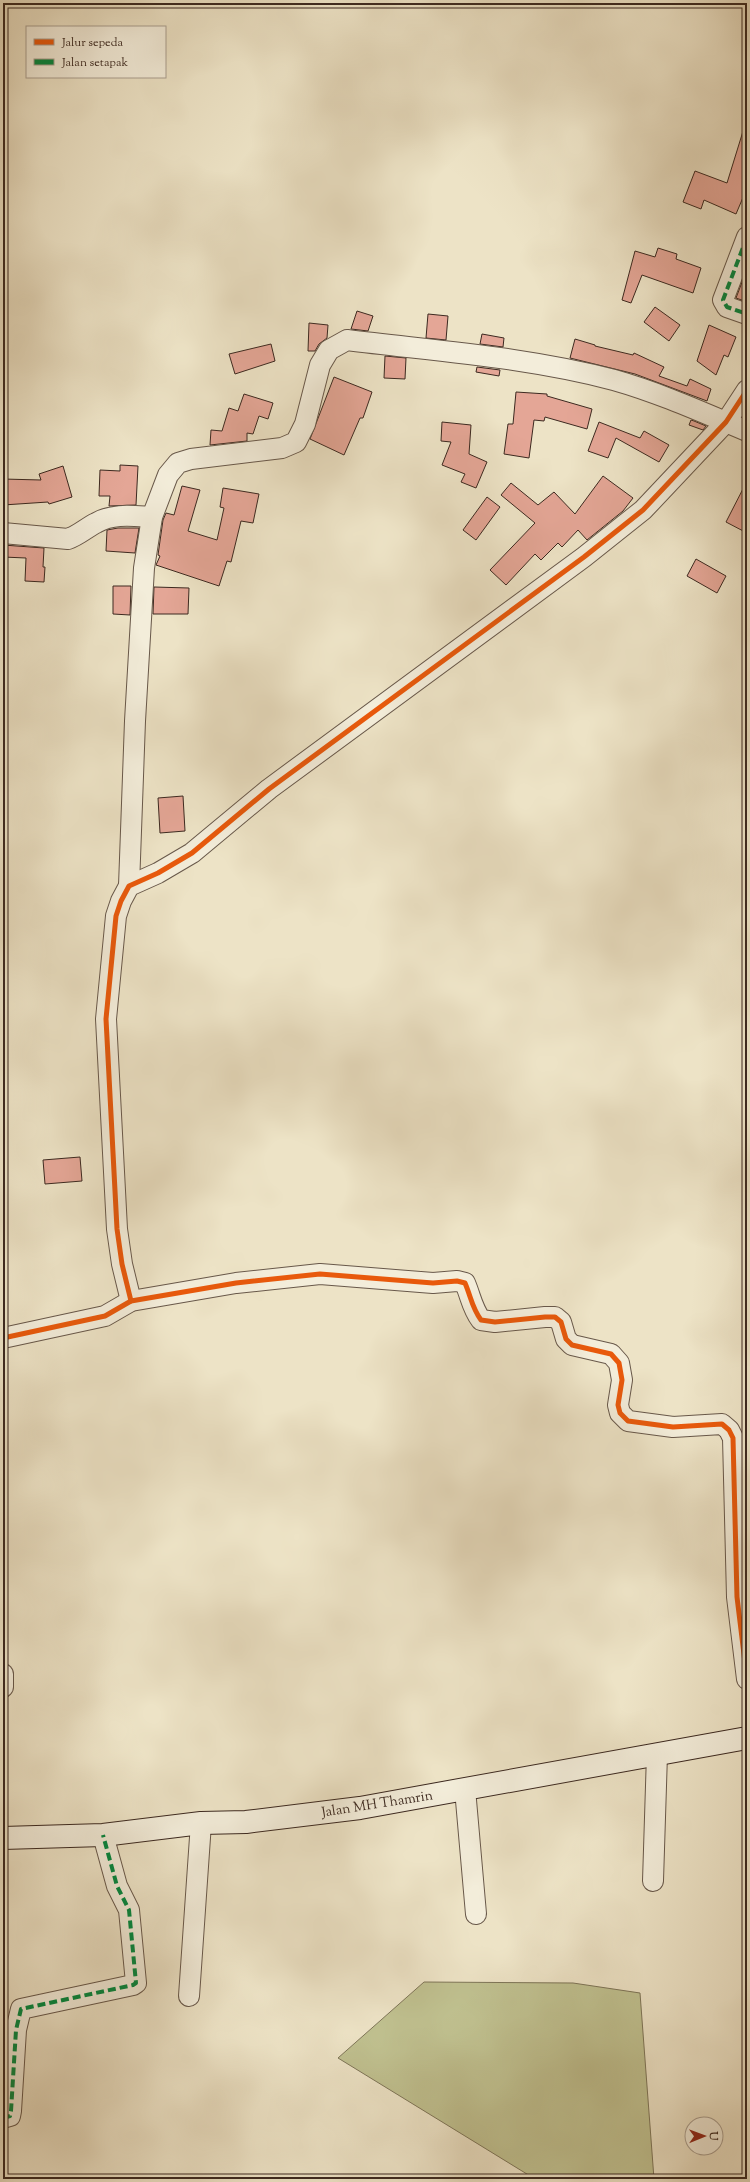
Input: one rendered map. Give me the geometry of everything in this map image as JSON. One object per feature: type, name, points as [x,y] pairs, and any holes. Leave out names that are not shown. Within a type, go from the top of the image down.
[{"type":"street","points":[[747,237],[723,300],[727,307],[747,314]]},
{"type":"street","points":[[131,1301],[122,1264],[117,1229],[106,1019],[116,916],[121,901],[130,886],[144,568],[152,517],[168,475],[178,463],[191,459],[282,448],[296,442],[305,424],[320,365],[329,350],[347,340],[522,362],[614,380],[703,412],[747,431]]},
{"type":"street","points":[[130,886],[158,873],[192,853],[269,789],[584,557],[643,510],[726,422],[747,390]]},
{"type":"street","points":[[3,533],[68,539],[97,522],[113,516],[152,517]]},
{"type":"street","points":[[3,1338],[105,1316],[131,1301],[236,1283],[320,1274],[433,1283],[457,1281],[465,1283],[473,1309],[481,1320],[495,1322],[545,1316],[556,1318],[561,1322],[566,1339],[572,1345],[611,1354],[619,1363],[622,1380],[618,1405],[620,1413],[628,1421],[673,1427],[722,1424],[729,1430],[733,1438],[737,1597],[747,1679]]},
{"type":"street","points":[[3,1674],[3,1687]]},
{"type":"street","name":"Jalan MH Thamrin","points":[[3,1838],[103,1835],[201,1823],[246,1822],[353,1808],[747,1738]]},
{"type":"street","points":[[653,1881],[657,1754]]},
{"type":"street","points":[[465,1789],[476,1914]]},
{"type":"street","points":[[189,1996],[201,1823]]},
{"type":"street","points":[[3,2118],[10,2116],[12,2111],[16,2030],[21,2009],[133,1985],[136,1983],[137,1978],[129,1910],[117,1886],[103,1835]]},
{"type":"green space","points":[[424,1982],[573,1983],[640,1993],[654,2179],[535,2179],[338,2058]]},
{"type":"building","points":[[744,128],[747,128],[747,188],[736,214],[704,200],[701,209],[683,202],[695,171],[727,183]]},
{"type":"building","points":[[658,248],[677,254],[676,259],[701,268],[693,293],[642,275],[631,303],[622,300],[635,251],[655,257]]},
{"type":"building","points":[[747,269],[747,302],[736,298]]},
{"type":"building","points":[[655,307],[680,325],[669,341],[644,322]]},
{"type":"building","points":[[357,311],[373,316],[368,331],[351,329]]},
{"type":"building","points":[[428,314],[448,316],[446,340],[426,338]]},
{"type":"building","points":[[309,323],[328,325],[327,338],[319,344],[315,351],[308,351]]},
{"type":"building","points":[[709,325],[736,337],[728,357],[724,355],[716,375],[697,361]]},
{"type":"building","points":[[482,334],[504,338],[503,347],[480,344]]},
{"type":"building","points":[[575,339],[595,346],[633,355],[634,353],[664,367],[659,376],[687,386],[690,379],[711,389],[707,401],[635,374],[570,358]]},
{"type":"building","points":[[271,344],[275,361],[235,374],[229,354]]},
{"type":"building","points":[[385,356],[406,358],[405,379],[384,378]]},
{"type":"building","points":[[477,367],[500,370],[499,376],[476,372]]},
{"type":"building","points":[[334,377],[372,392],[363,418],[360,418],[344,455],[310,439]]},
{"type":"building","points":[[516,392],[547,394],[547,396],[592,409],[587,429],[545,417],[544,421],[534,420],[529,458],[504,454],[508,424],[513,424]]},
{"type":"building","points":[[244,394],[273,403],[268,419],[259,416],[253,434],[247,433],[247,441],[210,445],[211,430],[222,431],[229,408],[238,411]]},
{"type":"building","points":[[691,420],[706,426],[703,430],[689,425]]},
{"type":"building","points":[[442,422],[471,425],[469,454],[487,462],[476,488],[461,482],[465,474],[442,465],[451,442],[441,441]]},
{"type":"building","points":[[599,422],[640,438],[644,431],[669,445],[659,462],[616,438],[608,458],[588,451]]},
{"type":"building","points":[[120,465],[138,466],[136,505],[109,506],[110,496],[99,496],[100,470],[120,471]]},
{"type":"building","points":[[63,466],[72,497],[49,504],[48,502],[3,505],[3,479],[41,480],[39,474]]},
{"type":"building","points":[[603,476],[633,498],[623,511],[587,540],[578,530],[562,547],[558,543],[541,560],[535,554],[506,585],[490,570],[535,523],[501,495],[511,483],[538,505],[554,492],[575,514]]},
{"type":"building","points":[[747,481],[747,533],[726,522]]},
{"type":"building","points":[[182,486],[200,490],[188,531],[217,540],[224,508],[220,507],[223,488],[259,494],[253,523],[241,521],[231,562],[227,561],[219,586],[156,565],[160,556],[158,555],[163,520],[166,513],[174,515]]},
{"type":"building","points":[[487,497],[500,507],[476,540],[463,530]]},
{"type":"building","points":[[118,528],[139,528],[135,553],[106,551],[107,530]]},
{"type":"building","points":[[3,545],[44,548],[44,582],[25,581],[26,558],[3,557]]},
{"type":"building","points":[[696,559],[726,576],[717,593],[687,576]]},
{"type":"building","points":[[113,586],[131,586],[130,615],[113,614]]},
{"type":"building","points":[[154,587],[189,588],[188,614],[153,614]]},
{"type":"building","points":[[183,796],[185,831],[160,833],[158,798]]},
{"type":"building","points":[[80,1157],[82,1181],[45,1184],[43,1160]]},
{"type":"marked path","points":[[747,237],[723,300],[727,307],[747,314]]},
{"type":"marked path","points":[[3,2118],[10,2116],[11,2111],[16,2030],[21,2009],[133,1985],[136,1983],[129,1910],[117,1886],[103,1835]]},
{"type":"cycle path","points":[[131,1301],[122,1264],[117,1229],[106,1019],[116,916],[121,901],[129,886],[158,873],[192,853],[269,789],[584,557],[643,510],[726,422],[747,390]]},
{"type":"cycle path","points":[[3,1338],[105,1316],[131,1301],[236,1283],[320,1274],[433,1283],[457,1281],[465,1283],[474,1307],[481,1320],[495,1322],[555,1317],[561,1322],[566,1339],[572,1345],[611,1354],[619,1363],[622,1380],[618,1405],[620,1413],[628,1421],[673,1427],[722,1424],[729,1430],[733,1438],[737,1597],[747,1679]]}]
